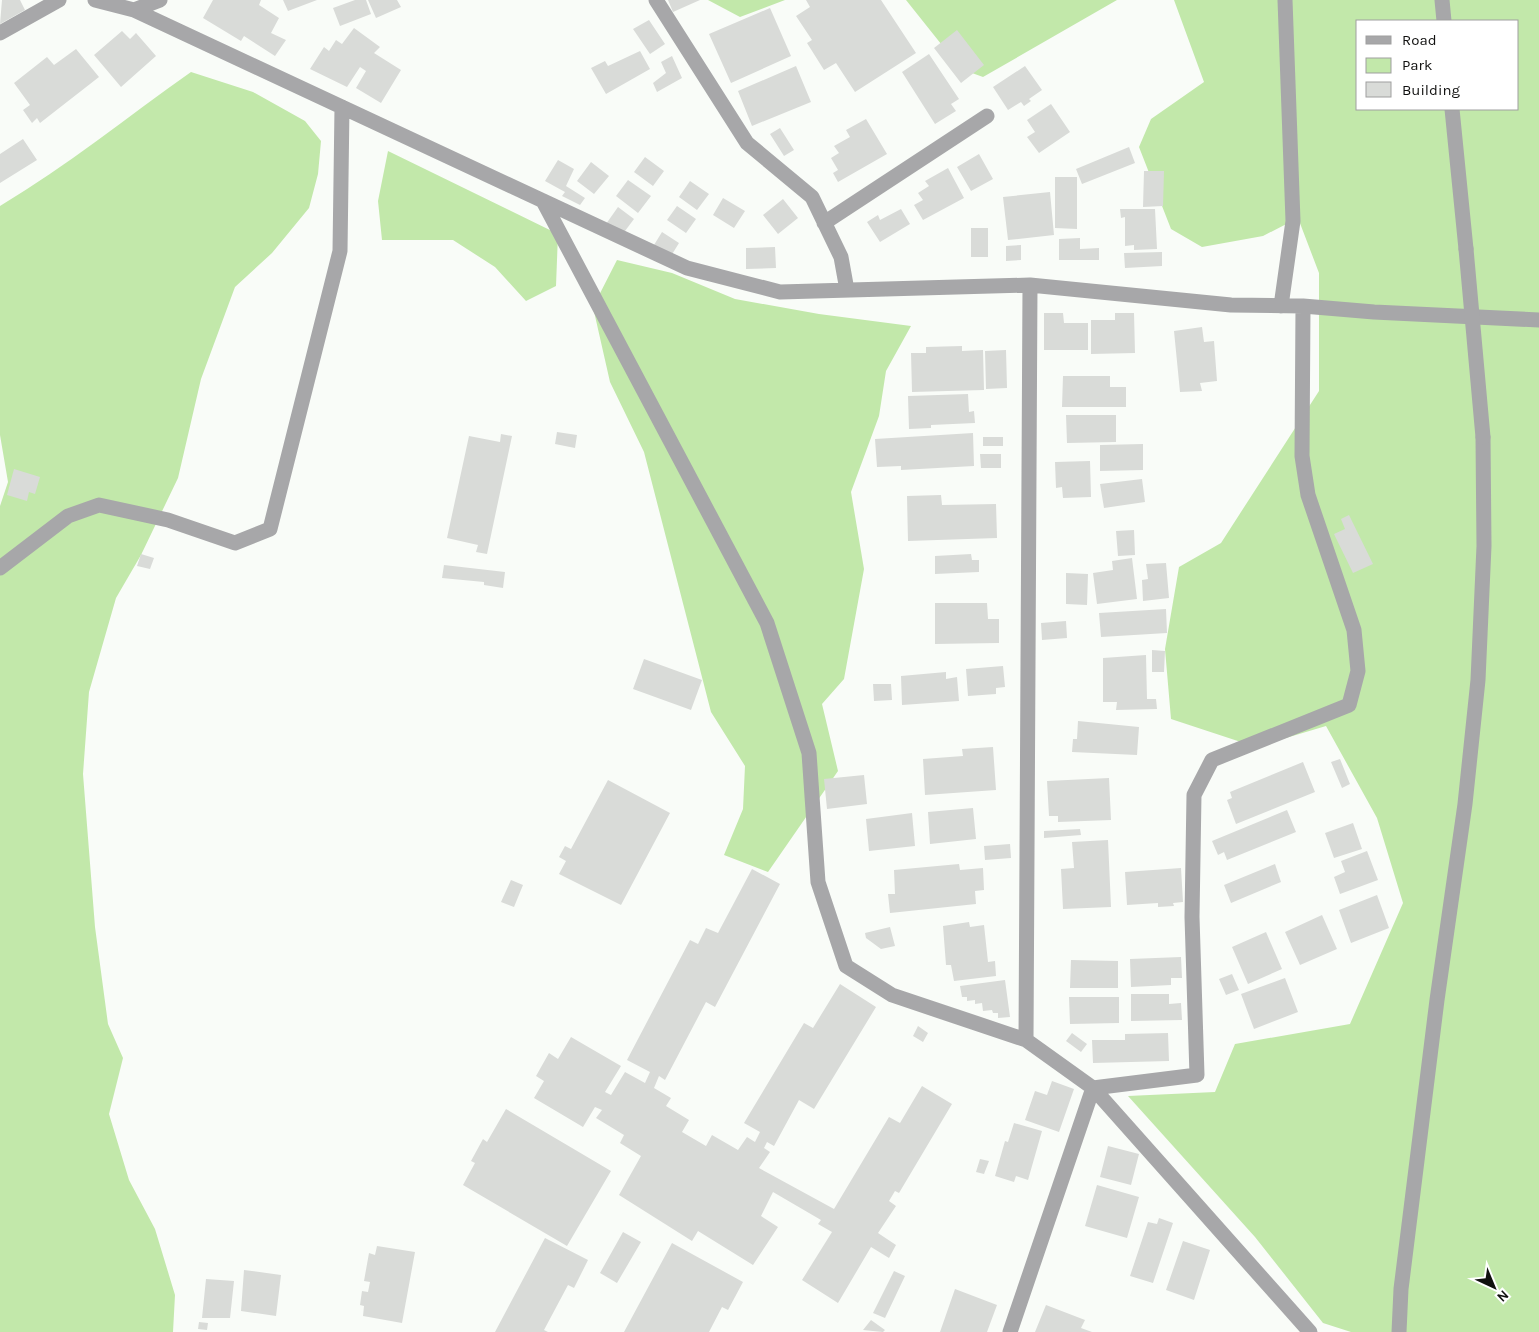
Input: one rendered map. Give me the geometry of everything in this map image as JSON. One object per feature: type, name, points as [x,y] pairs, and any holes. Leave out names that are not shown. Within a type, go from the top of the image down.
[{"type":"street","points":[[0,34],[59,0]]},
{"type":"street","points":[[95,0],[134,10],[687,268],[780,292],[1030,285],[1231,305],[1303,306],[1374,312],[1539,320]]},
{"type":"street","points":[[134,10],[160,0]]},
{"type":"street","points":[[656,0],[747,143],[812,197],[840,257],[847,290]]},
{"type":"street","points":[[1281,306],[1294,221],[1285,0]]},
{"type":"street","points":[[1442,0],[1444,20]]},
{"type":"street","points":[[0,568],[68,516],[99,505],[168,520],[235,543],[270,529],[340,251],[342,107]]},
{"type":"street","points":[[1399,1332],[1401,1290],[1437,1000],[1465,804],[1477,690],[1484,546],[1483,437],[1452,110]]},
{"type":"street","points":[[824,223],[987,116]]},
{"type":"street","points":[[543,201],[767,623],[809,753],[818,882],[846,966],[892,995],[1026,1040],[1093,1088],[1310,1332]]},
{"type":"street","points":[[1026,1040],[1030,285]]},
{"type":"street","points":[[1093,1088],[1197,1075],[1192,917],[1194,795],[1212,760],[1349,705],[1358,672],[1354,630],[1308,495],[1302,456],[1303,306]]},
{"type":"street","points":[[1010,1332],[1093,1088]]},
{"type":"green space","points":[[708,0],[785,0],[740,17]]},
{"type":"green space","points":[[906,0],[1117,0],[983,77],[961,69]]},
{"type":"green space","points":[[1174,0],[1539,0],[1539,1332],[1351,1332],[1323,1323],[1255,1237],[1128,1096],[1215,1092],[1235,1044],[1350,1024],[1403,903],[1377,818],[1326,726],[1256,747],[1171,719],[1165,649],[1179,567],[1221,543],[1319,391],[1319,273],[1298,218],[1263,236],[1202,247],[1171,229],[1139,147],[1151,119],[1204,82]]},
{"type":"green space","points":[[191,72],[253,92],[305,121],[321,141],[318,174],[309,208],[272,253],[235,287],[201,379],[178,478],[141,555],[116,598],[89,692],[83,774],[95,927],[108,1024],[123,1058],[109,1114],[129,1180],[155,1229],[175,1295],[173,1332],[0,1332],[0,506],[8,482],[0,435],[0,206],[73,158]]},
{"type":"green space","points":[[388,151],[558,234],[556,286],[526,301],[495,267],[453,240],[382,240],[378,201]]},
{"type":"green space","points":[[617,260],[672,273],[735,299],[819,314],[911,326],[886,371],[879,416],[851,492],[864,569],[844,679],[822,704],[838,771],[768,872],[724,855],[743,809],[745,766],[711,712],[644,452],[610,382],[593,307]]},
{"type":"building","points":[[2,0],[20,0],[25,10],[0,24]]},
{"type":"building","points":[[213,0],[261,0],[259,5],[279,18],[271,33],[286,40],[275,56],[244,36],[241,41],[203,18]]},
{"type":"building","points":[[283,0],[317,0],[288,11]]},
{"type":"building","points":[[355,0],[366,0],[371,14],[340,26],[333,8]]},
{"type":"building","points":[[368,0],[397,0],[401,7],[376,18]]},
{"type":"building","points":[[668,0],[700,0],[673,12]]},
{"type":"building","points":[[806,0],[881,0],[916,53],[855,92],[836,63],[824,70],[807,43],[812,40],[796,16],[810,7]]},
{"type":"building","points":[[770,8],[791,56],[731,83],[709,34]]},
{"type":"building","points":[[649,20],[665,44],[650,54],[633,29]]},
{"type":"building","points":[[354,28],[380,47],[374,53],[401,70],[381,103],[356,88],[366,71],[360,67],[347,87],[310,69],[324,47],[329,51],[336,40],[342,44]]},
{"type":"building","points":[[957,30],[984,65],[961,83],[934,48]]},
{"type":"building","points":[[122,31],[130,39],[136,33],[156,56],[121,87],[94,55]]},
{"type":"building","points":[[76,49],[99,77],[40,123],[37,118],[32,123],[23,110],[30,105],[14,83],[47,57],[54,65]]},
{"type":"building","points":[[640,51],[650,69],[606,94],[591,68],[605,61],[608,66]]},
{"type":"building","points":[[929,54],[959,99],[951,104],[956,111],[935,124],[902,72]]},
{"type":"building","points":[[672,56],[682,78],[657,92],[653,83],[666,73],[661,62]]},
{"type":"building","points":[[796,66],[811,102],[752,126],[738,91]]},
{"type":"building","points":[[1025,66],[1042,90],[1029,99],[1031,101],[1024,106],[1021,102],[1008,110],[993,87]]},
{"type":"building","points":[[1051,104],[1070,132],[1039,153],[1027,137],[1035,132],[1027,120]]},
{"type":"building","points":[[866,119],[887,154],[838,182],[833,173],[838,170],[831,158],[839,153],[834,146],[850,137],[846,130]]},
{"type":"building","points":[[780,128],[794,150],[784,156],[770,134]]},
{"type":"building","points":[[23,139],[37,160],[0,183],[0,154]]},
{"type":"building","points":[[1129,147],[1135,163],[1082,184],[1076,169]]},
{"type":"building","points":[[979,154],[993,179],[971,191],[957,167]]},
{"type":"building","points":[[645,157],[664,171],[653,186],[634,172]]},
{"type":"building","points":[[558,160],[574,169],[566,186],[585,198],[580,205],[562,196],[565,192],[545,181]]},
{"type":"building","points":[[591,162],[609,176],[594,194],[577,181]]},
{"type":"building","points":[[948,168],[964,198],[923,220],[914,205],[923,200],[918,193],[929,186],[925,181]]},
{"type":"building","points":[[1144,171],[1164,171],[1163,206],[1143,207]]},
{"type":"building","points":[[1055,177],[1077,177],[1077,229],[1055,228]]},
{"type":"building","points":[[628,180],[651,196],[638,213],[616,196]]},
{"type":"building","points":[[690,181],[709,194],[697,210],[679,197]]},
{"type":"building","points":[[1050,192],[1054,235],[1008,240],[1003,197]]},
{"type":"building","points":[[723,198],[745,211],[734,228],[713,215]]},
{"type":"building","points":[[783,199],[798,218],[778,234],[763,215]]},
{"type":"building","points":[[677,206],[696,219],[686,233],[667,220]]},
{"type":"building","points":[[618,207],[634,219],[622,235],[606,224]]},
{"type":"building","points":[[901,209],[910,224],[880,242],[867,222],[878,215],[880,220]]},
{"type":"building","points":[[1120,209],[1155,209],[1157,249],[1134,250],[1134,245],[1125,246],[1125,217],[1121,218]]},
{"type":"building","points":[[971,228],[988,228],[988,257],[971,257]]},
{"type":"building","points":[[662,232],[679,243],[671,256],[654,245]]},
{"type":"building","points":[[1080,238],[1080,249],[1099,248],[1099,260],[1059,260],[1059,239]]},
{"type":"building","points":[[1021,245],[1021,260],[1006,261],[1006,246]]},
{"type":"building","points":[[775,247],[776,268],[746,269],[746,248]]},
{"type":"building","points":[[1162,252],[1162,266],[1125,268],[1124,253]]},
{"type":"building","points":[[1044,313],[1063,313],[1064,323],[1088,323],[1088,350],[1044,350]]},
{"type":"building","points":[[1115,313],[1134,313],[1135,353],[1091,354],[1091,320],[1115,320]]},
{"type":"building","points":[[1202,327],[1204,342],[1214,341],[1217,381],[1200,383],[1202,391],[1180,392],[1174,331]]},
{"type":"building","points":[[962,346],[962,351],[983,350],[984,390],[912,392],[911,353],[926,353],[926,347]]},
{"type":"building","points":[[1006,350],[1007,388],[986,389],[985,351]]},
{"type":"building","points":[[1063,376],[1110,376],[1110,387],[1126,387],[1126,407],[1062,407]]},
{"type":"building","points":[[968,394],[969,412],[974,411],[975,423],[931,425],[931,428],[909,429],[908,396]]},
{"type":"building","points":[[1066,415],[1116,415],[1116,442],[1067,443]]},
{"type":"building","points":[[557,432],[577,435],[575,448],[555,444]]},
{"type":"building","points":[[973,433],[974,466],[901,470],[901,466],[877,467],[875,439]]},
{"type":"building","points":[[501,434],[512,436],[487,554],[476,552],[478,545],[447,538],[469,436],[500,442]]},
{"type":"building","points":[[983,437],[1003,437],[1003,446],[983,446]]},
{"type":"building","points":[[1143,444],[1143,470],[1100,471],[1100,445]]},
{"type":"building","points":[[980,454],[1001,454],[1001,468],[981,468]]},
{"type":"building","points":[[1090,461],[1091,497],[1063,498],[1062,487],[1056,488],[1055,462]]},
{"type":"building","points":[[14,469],[40,477],[35,494],[29,492],[27,501],[7,495]]},
{"type":"building","points":[[1142,479],[1145,502],[1104,508],[1100,484]]},
{"type":"building","points":[[941,495],[942,505],[996,504],[997,538],[908,541],[907,496]]},
{"type":"building","points":[[1349,515],[1373,564],[1353,573],[1334,534],[1345,529],[1341,519]]},
{"type":"building","points":[[1134,530],[1135,555],[1118,556],[1116,531]]},
{"type":"building","points":[[141,554],[154,558],[150,569],[137,566]]},
{"type":"building","points":[[971,554],[972,560],[979,560],[979,572],[935,574],[935,556]]},
{"type":"building","points":[[1132,558],[1137,599],[1097,604],[1093,573],[1113,570],[1112,561]]},
{"type":"building","points":[[1166,563],[1169,598],[1143,601],[1142,580],[1148,579],[1146,564]]},
{"type":"building","points":[[444,565],[505,572],[503,588],[484,585],[484,582],[442,578]]},
{"type":"building","points":[[1066,573],[1088,574],[1087,605],[1066,604]]},
{"type":"building","points":[[935,603],[987,603],[988,619],[999,619],[999,643],[935,644]]},
{"type":"building","points":[[1166,609],[1167,633],[1101,637],[1099,613]]},
{"type":"building","points":[[1066,621],[1067,638],[1042,640],[1041,623]]},
{"type":"building","points":[[1152,650],[1165,651],[1164,672],[1152,672]]},
{"type":"building","points":[[1146,655],[1147,699],[1156,699],[1157,709],[1116,710],[1117,702],[1103,702],[1103,658]]},
{"type":"building","points":[[644,659],[702,680],[691,710],[633,689]]},
{"type":"building","points":[[1003,666],[1005,687],[996,688],[996,694],[968,696],[966,669]]},
{"type":"building","points":[[946,672],[946,679],[957,677],[959,701],[902,705],[901,676]]},
{"type":"building","points":[[873,684],[891,684],[892,700],[874,701]]},
{"type":"building","points":[[1078,721],[1139,727],[1137,755],[1072,752],[1073,739],[1077,739]]},
{"type":"building","points":[[993,747],[996,790],[925,795],[923,759],[963,756],[962,749]]},
{"type":"building","points":[[1340,759],[1350,784],[1342,788],[1331,762]]},
{"type":"building","points":[[1303,762],[1315,792],[1236,824],[1227,800],[1232,798],[1230,792]]},
{"type":"building","points":[[864,775],[867,804],[827,809],[824,779]]},
{"type":"building","points":[[1109,778],[1111,820],[1058,822],[1058,816],[1049,816],[1047,781]]},
{"type":"building","points":[[608,780],[670,813],[621,905],[559,874],[566,861],[559,857],[565,846],[571,849]]},
{"type":"building","points":[[973,808],[976,839],[930,844],[928,812]]},
{"type":"building","points":[[1287,810],[1296,832],[1227,860],[1224,852],[1218,855],[1212,841]]},
{"type":"building","points":[[912,813],[915,846],[869,851],[866,819]]},
{"type":"building","points":[[1353,823],[1362,849],[1334,858],[1325,833]]},
{"type":"building","points":[[1080,829],[1081,835],[1044,838],[1044,831]]},
{"type":"building","points":[[1108,840],[1111,907],[1063,909],[1061,869],[1074,868],[1072,842]]},
{"type":"building","points":[[1010,844],[1011,858],[985,860],[984,846]]},
{"type":"building","points":[[1367,851],[1378,880],[1340,894],[1334,877],[1345,872],[1341,861]]},
{"type":"building","points":[[959,864],[960,870],[983,868],[984,890],[975,891],[976,904],[890,913],[888,894],[895,894],[894,870]]},
{"type":"building","points":[[1275,864],[1281,882],[1231,903],[1224,885]]},
{"type":"building","points":[[1181,868],[1183,902],[1173,903],[1174,906],[1158,907],[1158,903],[1127,905],[1125,872]]},
{"type":"building","points":[[752,869],[780,884],[715,1007],[706,1002],[665,1080],[659,1076],[654,1088],[671,1098],[666,1106],[689,1120],[682,1132],[706,1146],[712,1135],[738,1150],[747,1137],[755,1142],[760,1132],[744,1123],[804,1023],[813,1028],[840,984],[876,1007],[814,1109],[799,1100],[774,1146],[767,1142],[764,1148],[770,1152],[759,1168],[834,1209],[889,1117],[900,1123],[922,1086],[952,1104],[899,1193],[895,1191],[889,1201],[896,1206],[878,1233],[896,1245],[889,1258],[871,1247],[838,1303],[802,1280],[832,1232],[818,1224],[821,1220],[773,1192],[761,1216],[778,1227],[753,1265],[698,1231],[692,1241],[619,1195],[641,1156],[620,1143],[624,1135],[596,1118],[602,1110],[595,1107],[583,1127],[534,1098],[544,1081],[536,1076],[549,1053],[558,1059],[571,1037],[621,1066],[605,1092],[611,1095],[625,1072],[645,1083],[650,1072],[627,1060],[690,940],[698,944],[706,928],[718,933]]},
{"type":"building","points":[[511,880],[523,885],[514,907],[501,902]]},
{"type":"building","points":[[1377,895],[1389,928],[1351,943],[1339,910]]},
{"type":"building","points":[[1322,915],[1337,949],[1300,965],[1285,932]]},
{"type":"building","points":[[969,922],[970,927],[984,925],[988,962],[995,961],[996,976],[954,981],[951,965],[946,965],[943,926]]},
{"type":"building","points":[[890,927],[895,946],[881,949],[866,938],[865,933]]},
{"type":"building","points":[[1266,932],[1282,969],[1248,984],[1232,947]]},
{"type":"building","points":[[1181,957],[1182,978],[1171,978],[1171,985],[1131,987],[1130,959]]},
{"type":"building","points":[[1071,960],[1118,961],[1118,988],[1070,988]]},
{"type":"building","points":[[1232,974],[1239,990],[1226,995],[1219,979]]},
{"type":"building","points":[[1285,978],[1298,1012],[1254,1029],[1241,994]]},
{"type":"building","points":[[1005,980],[1010,1017],[998,1018],[998,1013],[993,1013],[992,1010],[983,1011],[982,1003],[975,1004],[975,1000],[967,1001],[967,997],[962,997],[960,986]]},
{"type":"building","points":[[1131,994],[1169,994],[1169,1004],[1181,1003],[1182,1020],[1131,1021]]},
{"type":"building","points":[[1069,997],[1119,997],[1119,1023],[1070,1024]]},
{"type":"building","points":[[918,1026],[928,1033],[923,1042],[913,1036]]},
{"type":"building","points":[[1072,1033],[1087,1044],[1081,1052],[1066,1041]]},
{"type":"building","points":[[1168,1033],[1169,1061],[1093,1063],[1092,1040],[1125,1040],[1125,1034]]},
{"type":"building","points":[[1052,1081],[1074,1089],[1059,1132],[1025,1120],[1035,1091],[1047,1095]]},
{"type":"building","points":[[506,1109],[611,1171],[567,1246],[463,1185],[475,1163],[471,1161],[483,1139],[487,1142]]},
{"type":"building","points":[[1014,1123],[1042,1131],[1028,1180],[1016,1176],[1014,1182],[995,1176],[1005,1141],[1008,1142]]},
{"type":"building","points":[[1108,1146],[1139,1154],[1131,1185],[1100,1177]]},
{"type":"building","points":[[980,1159],[989,1161],[984,1174],[976,1172]]},
{"type":"building","points":[[1097,1185],[1139,1197],[1127,1238],[1085,1226]]},
{"type":"building","points":[[1159,1218],[1173,1223],[1153,1283],[1130,1276],[1148,1222],[1157,1224]]},
{"type":"building","points":[[623,1232],[641,1242],[617,1283],[600,1273]]},
{"type":"building","points":[[545,1238],[588,1260],[574,1288],[568,1285],[544,1330],[548,1332],[495,1332]]},
{"type":"building","points":[[1183,1241],[1210,1250],[1194,1300],[1166,1290]]},
{"type":"building","points":[[672,1243],[743,1282],[728,1310],[722,1307],[709,1332],[624,1332]]},
{"type":"building","points":[[377,1246],[415,1252],[402,1323],[363,1316],[364,1306],[360,1305],[362,1291],[368,1292],[370,1282],[364,1281],[369,1253],[375,1255]]},
{"type":"building","points":[[244,1270],[281,1275],[276,1316],[241,1311]]},
{"type":"building","points":[[894,1271],[905,1276],[885,1318],[873,1313]]},
{"type":"building","points":[[206,1279],[234,1281],[230,1318],[202,1318]]},
{"type":"building","points":[[955,1289],[997,1305],[987,1332],[940,1332]]},
{"type":"building","points":[[1046,1305],[1085,1320],[1081,1328],[1092,1332],[1035,1332]]},
{"type":"building","points":[[871,1320],[885,1330],[883,1332],[863,1330]]},
{"type":"building","points":[[199,1322],[208,1323],[207,1330],[198,1329]]}]
